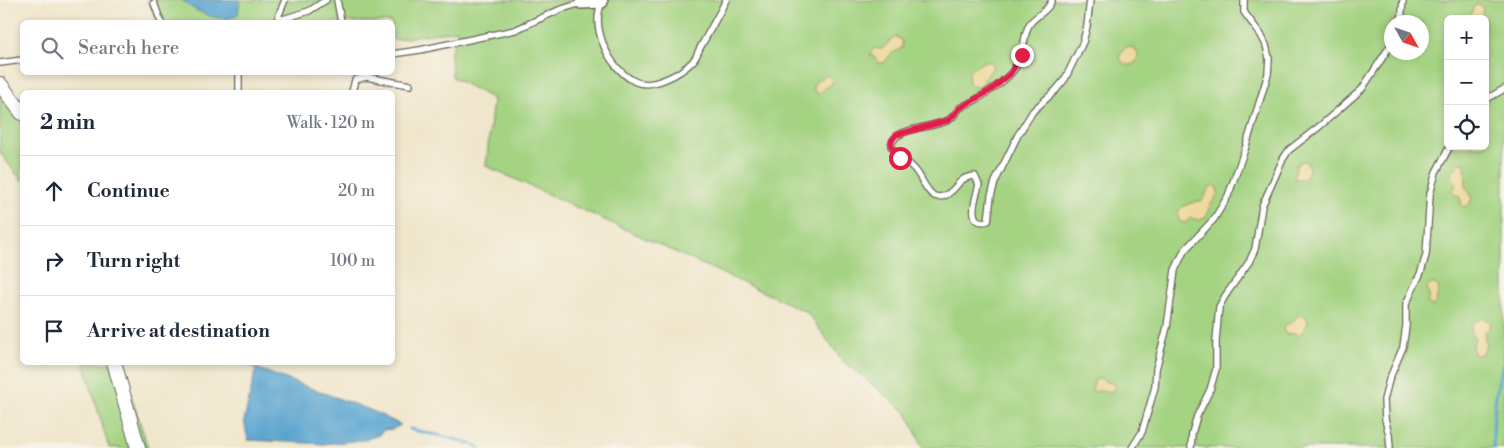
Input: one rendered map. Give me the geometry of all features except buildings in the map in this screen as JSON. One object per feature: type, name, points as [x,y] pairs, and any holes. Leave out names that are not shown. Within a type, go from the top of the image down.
[{"type":"street","points":[[581,3],[602,1]]},
{"type":"street","points":[[0,84],[20,110]]},
{"type":"street","points":[[115,365],[138,448]]},
{"type":"lane","points":[[277,20],[285,0]]},
{"type":"lane","points":[[277,20],[309,11],[326,0]]},
{"type":"lane","points":[[337,0],[341,20]]},
{"type":"lane","points":[[602,1],[598,23],[604,48],[618,68],[635,82],[654,84],[669,78],[693,61],[726,0]]},
{"type":"lane","points":[[1052,0],[1046,10],[1034,18],[1028,27],[1022,55],[1010,74],[991,90],[960,108],[949,120],[907,131],[896,135],[892,140],[891,146],[895,152],[916,171],[929,192],[936,197],[944,197],[952,192],[961,180],[967,176],[974,176],[979,185],[973,205],[974,215],[977,220],[982,222],[988,221],[995,182],[1018,136],[1033,112],[1056,90],[1071,67],[1083,42],[1090,0]]},
{"type":"lane","points":[[1132,448],[1142,432],[1155,387],[1156,369],[1167,327],[1175,270],[1184,251],[1214,219],[1228,196],[1245,149],[1268,74],[1269,58],[1266,45],[1244,12],[1244,0]]},
{"type":"lane","points":[[1402,15],[1403,0]]},
{"type":"lane","points":[[154,3],[160,20]]},
{"type":"lane","points":[[395,54],[515,30],[559,10],[581,3]]},
{"type":"lane","points":[[1191,448],[1192,433],[1197,416],[1216,369],[1219,307],[1249,262],[1255,249],[1258,220],[1262,206],[1283,159],[1289,150],[1362,89],[1384,55]]},
{"type":"lane","points":[[0,63],[20,60]]},
{"type":"lane","points":[[239,75],[239,90]]},
{"type":"lane","points":[[352,90],[355,80],[366,76],[410,84]]},
{"type":"lane","points":[[1489,98],[1504,89]]},
{"type":"lane","points":[[1390,448],[1384,400],[1389,380],[1403,348],[1406,304],[1421,272],[1426,255],[1430,194],[1436,172],[1448,150]]},
{"type":"green space","points":[[147,0],[1504,0],[1504,448],[923,448],[907,413],[842,360],[807,312],[486,166],[493,99],[452,77],[451,51],[458,30],[395,40],[395,20],[158,20]]},
{"type":"green space","points":[[0,83],[20,111],[20,178],[0,153]]},
{"type":"green space","points":[[85,365],[122,365],[148,448],[109,448]]},
{"type":"sand","points":[[1475,5],[1482,6],[1483,11],[1481,15],[1470,15]]},
{"type":"sand","points":[[896,37],[902,40],[902,48],[891,54],[884,63],[877,63],[876,58],[870,55],[871,52],[874,48],[882,49]]},
{"type":"sand","points":[[1129,47],[1135,50],[1138,56],[1135,62],[1129,65],[1123,62],[1120,56],[1123,50]]},
{"type":"sand","points":[[985,61],[993,64],[992,69],[979,87],[974,87],[969,83],[968,73]]},
{"type":"sand","points":[[827,75],[833,80],[831,85],[819,94],[815,92],[813,87],[815,82]]},
{"type":"sand","points":[[1303,161],[1308,164],[1308,173],[1304,179],[1295,179],[1294,175],[1297,164]]},
{"type":"sand","points":[[1460,163],[1465,163],[1466,186],[1472,197],[1470,203],[1465,207],[1462,206],[1460,198],[1452,191],[1456,185],[1451,174]]},
{"type":"sand","points":[[1213,185],[1217,188],[1218,194],[1209,207],[1209,212],[1205,218],[1199,220],[1191,218],[1185,223],[1179,221],[1178,215],[1181,208],[1203,200],[1209,188]]},
{"type":"sand","points":[[1431,284],[1439,287],[1436,302],[1432,306],[1427,303],[1429,296],[1427,288]]},
{"type":"sand","points":[[1300,315],[1307,317],[1308,323],[1300,335],[1293,333],[1286,335],[1283,326],[1293,322]]},
{"type":"sand","points":[[1484,318],[1491,322],[1489,328],[1484,333],[1486,346],[1482,354],[1475,355],[1472,348],[1475,339],[1471,334],[1472,323]]},
{"type":"sand","points":[[1098,378],[1114,384],[1114,390],[1093,392],[1094,382]]},
{"type":"water","points":[[182,0],[240,0],[238,14],[232,17],[217,18],[193,9]]},
{"type":"water","points":[[256,368],[373,411],[401,425],[393,429],[384,430],[379,435],[364,440],[323,444],[248,440],[244,421]]},
{"type":"waterway","points":[[1493,448],[1495,405],[1504,363]]},
{"type":"waterway","points":[[252,365],[258,371]]},
{"type":"waterway","points":[[410,429],[455,439],[480,448]]},
{"type":"route","points":[[900,158],[891,146],[892,140],[896,135],[949,120],[960,108],[991,90],[1010,74],[1022,55]]}]
